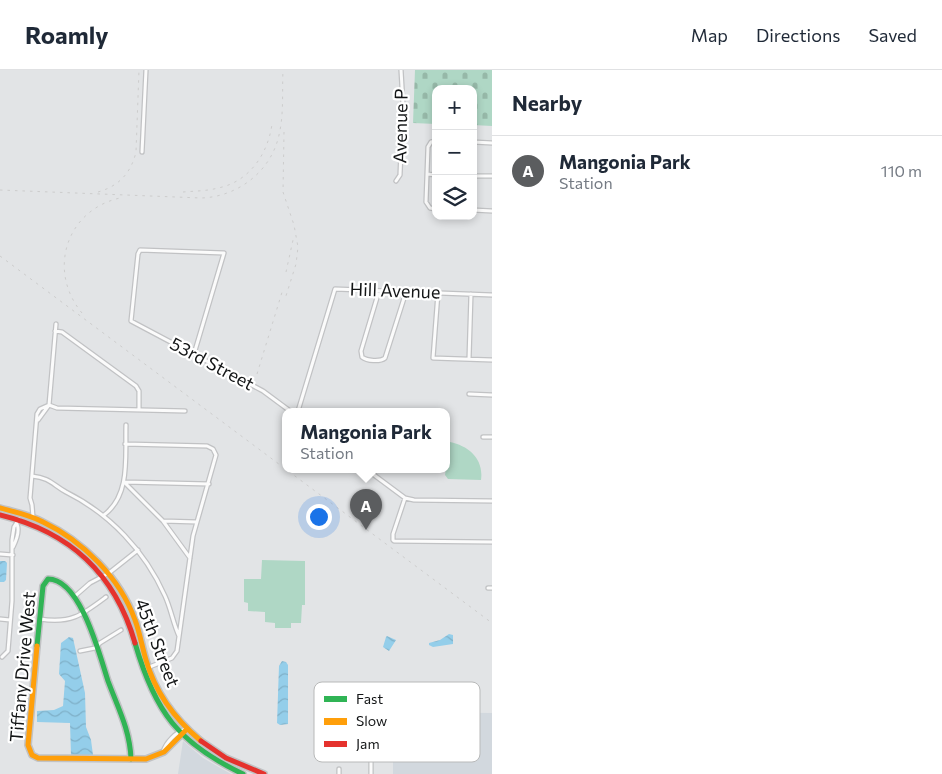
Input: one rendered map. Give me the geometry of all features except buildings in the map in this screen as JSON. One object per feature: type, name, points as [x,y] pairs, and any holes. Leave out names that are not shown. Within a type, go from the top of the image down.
[{"type":"main road","name":"45th Street","points":[[0,508],[30,516],[60,530],[79,542],[109,573],[134,616],[148,668],[162,697],[187,729],[220,755],[264,774]]},
{"type":"main road","name":"45th Street","points":[[0,515],[18,522],[37,526],[57,536],[92,563],[115,594],[125,614],[142,670],[156,701],[181,733],[204,753],[243,774]]},
{"type":"main road","points":[[18,522],[23,516],[30,516]]},
{"type":"main road","name":"Tiffany Drive West","points":[[73,598],[56,580],[50,579],[44,582],[28,746],[31,754],[38,758],[131,759]]},
{"type":"main road","points":[[73,598],[85,613],[96,637],[110,688],[129,732],[131,759],[150,758],[164,752],[187,729]]},
{"type":"street","points":[[142,152],[146,70]]},
{"type":"street","name":"Avenue P","points":[[396,182],[400,175],[402,141],[403,104],[401,70]]},
{"type":"street","points":[[477,142],[492,143]]},
{"type":"street","points":[[432,144],[428,147],[426,202],[427,206],[432,207]]},
{"type":"street","points":[[427,174],[432,175]]},
{"type":"street","points":[[477,176],[492,176]]},
{"type":"street","points":[[477,210],[492,211]]},
{"type":"street","name":"53rd Street","points":[[194,354],[224,253],[142,249],[138,251],[132,321],[263,391],[286,408]]},
{"type":"street","name":"Hill Avenue","points":[[299,408],[336,289],[492,295]]},
{"type":"street","points":[[379,291],[360,351],[365,360],[385,358],[406,292]]},
{"type":"street","points":[[438,293],[432,358],[492,360]]},
{"type":"street","points":[[469,359],[471,294]]},
{"type":"street","points":[[38,419],[47,414],[46,410],[49,405],[56,324]]},
{"type":"street","points":[[55,331],[62,332],[136,386],[139,391],[138,410]]},
{"type":"street","points":[[469,394],[492,395]]},
{"type":"street","points":[[30,516],[33,510],[30,498],[37,414],[40,409],[49,405],[57,408],[185,411]]},
{"type":"street","points":[[104,516],[119,499],[124,482],[126,425]]},
{"type":"street","points":[[483,437],[492,437]]},
{"type":"street","points":[[125,444],[206,446],[213,449],[216,457],[193,536],[178,651],[174,656],[142,670]]},
{"type":"street","points":[[371,473],[405,498],[492,501]]},
{"type":"street","points":[[32,476],[44,478],[104,516],[121,531],[138,550],[162,588],[180,636]]},
{"type":"street","points":[[124,482],[209,484]]},
{"type":"street","points":[[124,482],[163,521],[190,558]]},
{"type":"street","points":[[405,498],[393,534],[394,541],[492,542]]},
{"type":"street","points":[[163,521],[197,522]]},
{"type":"street","points":[[2,657],[8,651],[12,548],[16,540],[18,522]]},
{"type":"street","points":[[73,598],[90,583],[109,573],[138,550]]},
{"type":"street","points":[[0,554],[13,555]]},
{"type":"street","points":[[40,619],[53,621],[72,619],[85,613],[106,597]]},
{"type":"street","points":[[0,619],[10,620]]},
{"type":"street","points":[[80,651],[95,648],[122,630]]},
{"type":"street","points":[[339,769],[339,774]]},
{"type":"shaded area","points":[[480,713],[492,713],[492,774],[393,774],[393,762],[480,762]]},
{"type":"shaded area","points":[[183,741],[203,758],[231,774],[178,774]]},
{"type":"green space","points":[[415,70],[492,70],[492,126],[477,125],[477,85],[432,85],[432,124],[413,123]]},
{"type":"green space","points":[[450,442],[469,450],[474,455],[480,466],[481,480],[448,479],[445,473],[450,473]]},
{"type":"green space","points":[[262,560],[305,561],[305,605],[302,605],[301,623],[291,623],[291,628],[275,628],[275,623],[265,622],[265,612],[248,611],[248,603],[244,602],[244,579],[261,579]]},
{"type":"water","points":[[0,561],[7,563],[6,580],[4,582],[0,582]]},
{"type":"water","points":[[449,634],[453,635],[453,644],[433,647],[429,645],[429,643],[440,640]]},
{"type":"water","points":[[69,637],[73,638],[85,693],[86,727],[91,740],[93,755],[71,755],[70,723],[37,722],[37,711],[54,710],[63,706],[65,681],[59,674],[61,643]]},
{"type":"water","points":[[386,637],[396,640],[389,651],[383,647]]},
{"type":"water","points":[[282,661],[288,665],[288,724],[280,725],[277,723],[279,666]]},
{"type":"railway","points":[[98,192],[112,186],[123,178],[134,160],[136,152],[139,70]]},
{"type":"railway","points":[[0,190],[201,198],[227,193],[250,180],[260,171],[275,148],[282,119],[283,70]]},
{"type":"railway","points":[[183,192],[214,189],[239,180],[248,173],[261,156],[270,135],[272,124]]},
{"type":"railway","points":[[284,132],[283,192],[294,225],[298,247],[296,264],[285,299]]},
{"type":"railway","points":[[82,313],[71,296],[66,279],[64,261],[68,244],[75,229],[86,215],[101,205],[120,198]]},
{"type":"railway","points":[[286,272],[293,240]]},
{"type":"railway","points":[[0,256],[282,466]]},
{"type":"railway","points":[[257,374],[283,289]]},
{"type":"railway","points":[[291,473],[492,623]]},
{"type":"traffic: fast","points":[[37,646],[43,586],[48,579],[60,582],[79,605],[94,638],[126,729],[131,759]]},
{"type":"traffic: fast","points":[[135,643],[151,688],[172,723],[202,750],[243,774]]},
{"type":"traffic: slow","points":[[0,508],[33,517],[58,530],[86,550],[98,562],[120,590],[128,605],[137,625],[150,672],[161,694],[175,715],[201,741]]},
{"type":"traffic: slow","points":[[37,646],[28,745],[32,755],[38,758],[146,759],[164,752],[187,729]]},
{"type":"traffic: jam","points":[[0,515],[48,532],[86,559],[102,576],[115,596],[126,618],[135,643]]},
{"type":"traffic: jam","points":[[201,741],[226,758],[264,774]]},
{"type":"place","name":"Mangonia Park","points":[[366,530]]}]
